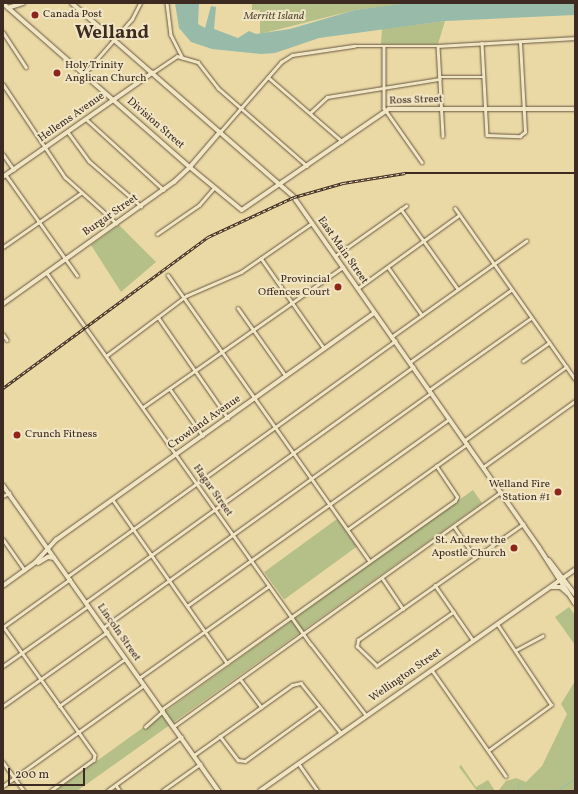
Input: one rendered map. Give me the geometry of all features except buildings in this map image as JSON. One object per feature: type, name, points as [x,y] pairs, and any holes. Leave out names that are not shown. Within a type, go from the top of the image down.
[{"type":"main road","name":"Division Street","points":[[3,3],[240,210],[282,185]]},
{"type":"main road","points":[[8,8],[16,3]]},
{"type":"main road","points":[[3,10],[23,3]]},
{"type":"main road","name":"East Main Street","points":[[72,3],[282,185],[312,223],[523,524],[562,579],[575,594]]},
{"type":"main road","name":"Hellems Avenue","points":[[5,176],[152,73]]},
{"type":"main road","name":"Ross Street","points":[[282,185],[385,110],[575,109]]},
{"type":"main road","name":"Burgar Street","points":[[3,304],[164,190],[190,167],[220,132]]},
{"type":"main road","points":[[213,140],[223,137],[237,146]]},
{"type":"main road","name":"Crowland Avenue","points":[[30,567],[62,536],[374,312]]},
{"type":"main road","name":"Lincoln Street","points":[[3,485],[174,726],[218,791]]},
{"type":"main road","points":[[40,537],[48,543],[62,536]]},
{"type":"main road","points":[[3,586],[25,570],[48,557],[56,559]]},
{"type":"main road","name":"Wellington Street","points":[[260,791],[366,715],[575,570]]},
{"type":"main road","name":"East Main Street","points":[[562,579],[568,593],[575,603]]},
{"type":"main road","points":[[551,587],[561,587],[568,593]]},
{"type":"street","points":[[84,74],[113,39],[133,18],[140,3]]},
{"type":"street","points":[[167,3],[171,35],[182,57]]},
{"type":"street","points":[[3,32],[26,67]]},
{"type":"street","points":[[220,132],[268,77],[292,55],[354,46],[438,46],[575,38]]},
{"type":"street","points":[[482,43],[486,109],[485,130],[489,136],[523,135],[524,109],[520,42]]},
{"type":"street","points":[[438,46],[443,136]]},
{"type":"street","points":[[384,47],[383,86],[385,110],[422,162]]},
{"type":"street","points":[[152,73],[175,57],[182,57],[200,63],[218,88],[307,166]]},
{"type":"street","points":[[268,77],[342,141]]},
{"type":"street","points":[[310,113],[327,97],[383,86],[439,78],[484,77]]},
{"type":"street","points":[[3,84],[45,148],[81,193],[116,224]]},
{"type":"street","points":[[86,119],[164,190]]},
{"type":"street","points":[[68,132],[89,161],[141,206]]},
{"type":"street","points":[[3,154],[14,170]]},
{"type":"street","points":[[5,176],[77,275]]},
{"type":"street","points":[[157,234],[198,205],[214,188]]},
{"type":"street","points":[[3,248],[81,193]]},
{"type":"street","points":[[335,256],[406,206]]},
{"type":"street","points":[[402,208],[458,289]]},
{"type":"street","points":[[455,208],[458,216],[492,265],[575,379]]},
{"type":"street","points":[[357,288],[458,216]]},
{"type":"street","points":[[106,356],[184,298],[236,275],[312,223]]},
{"type":"street","points":[[392,337],[526,241]]},
{"type":"street","points":[[261,258],[324,348]]},
{"type":"street","points":[[143,407],[343,267]]},
{"type":"street","points":[[388,267],[422,315]]},
{"type":"street","name":"Hagar Street","points":[[47,273],[303,634],[366,715]]},
{"type":"street","points":[[168,275],[254,399],[370,561]]},
{"type":"street","points":[[410,362],[511,290]]},
{"type":"street","points":[[238,308],[286,376]]},
{"type":"street","points":[[158,317],[228,418]]},
{"type":"street","points":[[104,627],[531,318]]},
{"type":"street","points":[[3,334],[7,340]]},
{"type":"street","points":[[51,791],[95,758],[41,679],[3,627],[133,529],[276,428],[395,341]]},
{"type":"street","points":[[523,361],[549,343]]},
{"type":"street","points":[[86,602],[413,367]]},
{"type":"street","points":[[465,440],[566,367]]},
{"type":"street","points":[[170,389],[203,436]]},
{"type":"street","points":[[484,467],[575,401]]},
{"type":"street","points":[[187,606],[449,419]]},
{"type":"street","points":[[348,529],[467,444]]},
{"type":"street","points":[[145,727],[162,710],[455,501],[457,497],[436,466]]},
{"type":"street","points":[[174,726],[241,680],[501,492]]},
{"type":"street","points":[[3,496],[9,493]]},
{"type":"street","points":[[113,500],[227,663]]},
{"type":"street","points":[[454,612],[377,666],[364,656],[357,647],[358,640],[523,524]]},
{"type":"street","points":[[454,526],[475,557]]},
{"type":"street","points":[[3,539],[25,570]]},
{"type":"street","points":[[382,579],[402,609]]},
{"type":"street","points":[[435,585],[473,640]]},
{"type":"street","points":[[139,678],[269,586]]},
{"type":"street","points":[[3,666],[88,606]]},
{"type":"street","points":[[489,750],[551,705],[516,650],[497,624]]},
{"type":"street","points":[[3,706],[107,632]]},
{"type":"street","points":[[516,650],[542,636]]},
{"type":"street","points":[[59,706],[125,659]]},
{"type":"street","points":[[432,670],[506,776]]},
{"type":"street","points":[[241,680],[261,707]]},
{"type":"street","points":[[194,755],[292,685],[301,683],[341,733]]},
{"type":"street","points":[[3,786],[144,685]]},
{"type":"street","points":[[220,736],[238,760],[244,761],[320,707]]},
{"type":"street","points":[[107,791],[181,738]]},
{"type":"street","points":[[3,762],[24,791]]},
{"type":"street","points":[[299,763],[318,791]]},
{"type":"street","points":[[162,791],[200,764]]},
{"type":"street","points":[[116,785],[120,791]]},
{"type":"green space","name":"Merritt Island","points":[[252,3],[413,3],[355,10],[260,34],[260,10],[252,10]]},
{"type":"green space","points":[[445,21],[438,44],[381,44],[382,29]]},
{"type":"green space","points":[[119,225],[156,262],[121,292],[91,245]]},
{"type":"green space","points":[[473,490],[482,503],[77,791],[55,791]]},
{"type":"green space","points":[[337,519],[357,547],[284,599],[264,572]]},
{"type":"green space","points":[[569,607],[575,615],[575,645],[555,617]]},
{"type":"green space","points":[[575,681],[575,791],[498,791],[506,781],[516,778],[526,782],[542,766],[567,714],[561,704]]},
{"type":"green space","points":[[461,765],[476,787],[488,780],[495,791],[477,791],[459,767]]},
{"type":"shaded area","points":[[175,3],[199,3],[198,24],[205,28],[211,6],[216,7],[214,29],[238,38],[249,31],[256,34],[290,29],[355,10],[401,4],[575,3],[575,15],[445,21],[319,38],[275,53],[261,54],[212,49],[191,42],[179,28]]},
{"type":"waterway","points":[[556,791],[575,778]]},
{"type":"waterway","points":[[518,783],[518,791]]},
{"type":"railway","points":[[3,388],[208,237],[294,197],[343,183],[405,173],[575,173]]},
{"type":"place","name":"Canada Post","points":[[35,15]]},
{"type":"place","name":"Holy Trinity Anglican Church","points":[[57,73]]},
{"type":"place","name":"Provincial Offences Court","points":[[338,287]]},
{"type":"place","name":"Crunch Fitness","points":[[17,435]]},
{"type":"place","name":"Welland Fire Station #1","points":[[558,492]]},
{"type":"place","name":"St. Andrew the Apostle Church","points":[[514,548]]},
{"type":"district","name":"Welland","points":[[112,34]]}]
